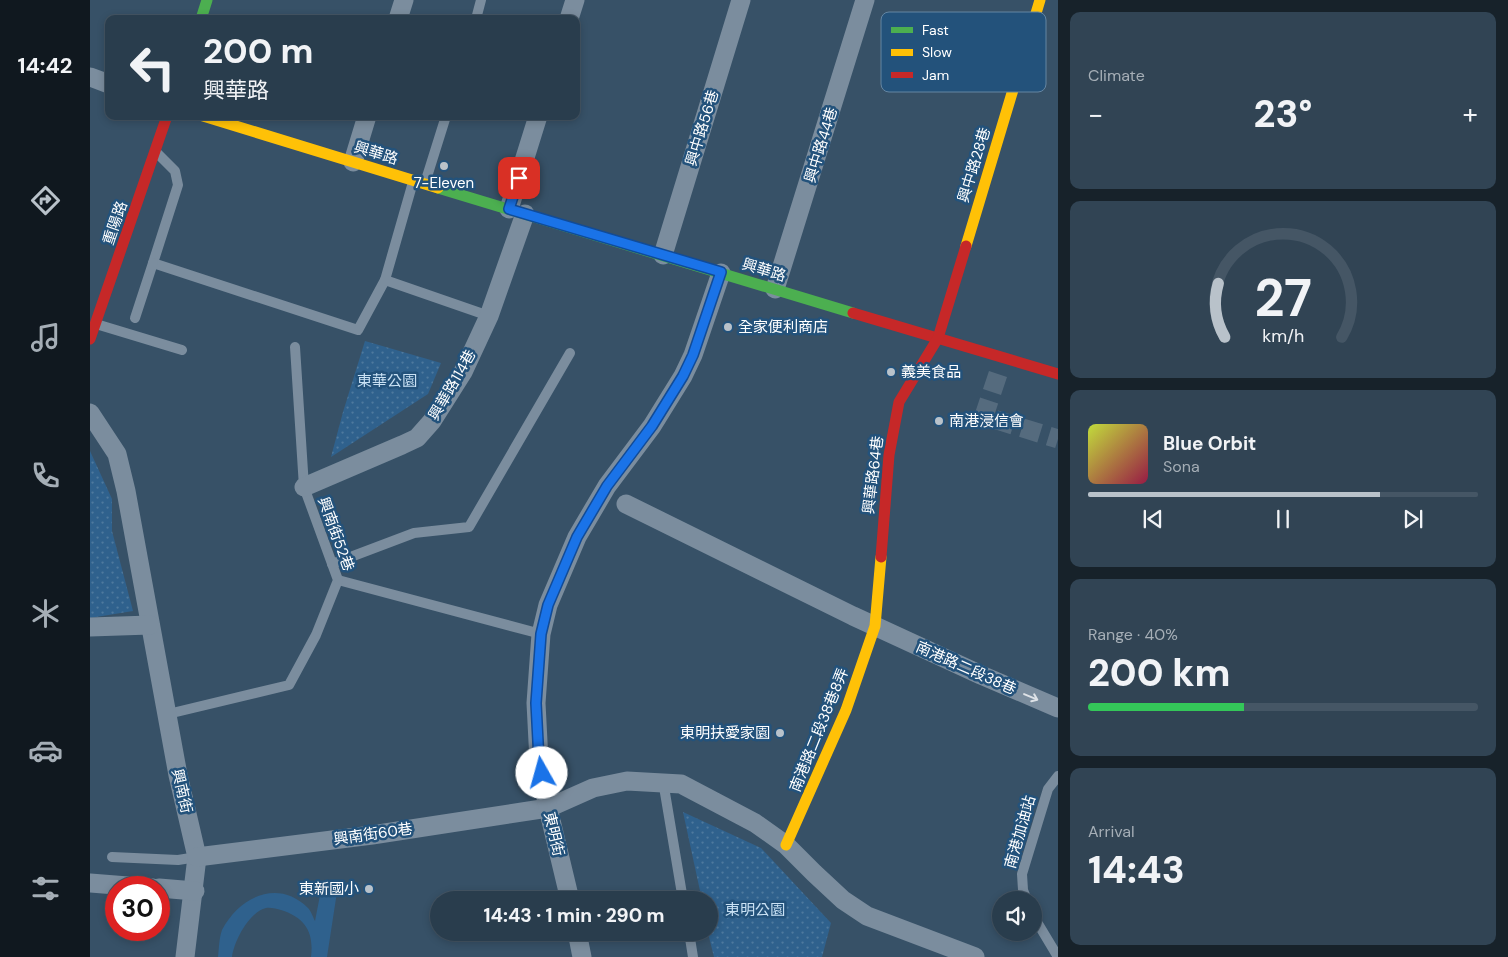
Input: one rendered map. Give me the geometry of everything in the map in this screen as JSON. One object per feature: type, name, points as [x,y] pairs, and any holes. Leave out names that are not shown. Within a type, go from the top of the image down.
[{"type":"street","points":[[202,15],[207,0]]},
{"type":"street","points":[[399,15],[404,0]]},
{"type":"street","points":[[570,15],[575,0]]},
{"type":"street","name":"興中路56巷","points":[[663,256],[741,0]]},
{"type":"street","name":"興中路44巷","points":[[775,289],[865,0]]},
{"type":"street","name":"興中路28巷","points":[[1036,12],[1040,0]]},
{"type":"street","points":[[90,77],[105,83]]},
{"type":"street","name":"興中路28巷","points":[[938,338],[1012,92]]},
{"type":"street","name":"重陽路","points":[[90,340],[166,120]]},
{"type":"street","name":"興華路","points":[[216,120],[1058,374]]},
{"type":"street","points":[[353,162],[366,120]]},
{"type":"street","name":"興華路114巷","points":[[304,487],[417,438],[432,421],[463,372],[488,316],[517,211],[537,120]]},
{"type":"street","name":"東明街","points":[[568,891],[539,761],[536,712],[541,634],[548,605],[577,537],[607,486],[669,401],[693,355],[721,272]]},
{"type":"street","name":"興華路64巷","points":[[875,626],[888,455],[899,402],[938,338]]},
{"type":"street","name":"興南街","points":[[90,413],[117,454],[126,492],[178,775],[198,857],[185,957]]},
{"type":"street","name":"南港路二段38巷","points":[[626,504],[875,626],[1058,708]]},
{"type":"street","points":[[90,627],[150,625]]},
{"type":"street","name":"南港路二段38巷8弄","points":[[786,845],[846,710],[875,626]]},
{"type":"street","name":"興南街60巷","points":[[198,857],[372,835],[548,808],[593,788],[627,780],[682,784],[755,822],[786,845],[843,900],[867,916],[975,957]]},
{"type":"street","points":[[90,883],[105,884]]},
{"type":"street","points":[[170,889],[194,891]]},
{"type":"street","points":[[578,941],[582,957]]},
{"type":"lane","points":[[477,15],[481,0]]},
{"type":"lane","points":[[425,184],[445,120]]},
{"type":"lane","points":[[135,318],[178,185],[175,171],[155,151]]},
{"type":"lane","points":[[153,263],[358,330],[385,280],[413,180]]},
{"type":"lane","points":[[385,280],[488,316]]},
{"type":"lane","points":[[95,324],[182,350]]},
{"type":"lane","name":"興南街52巷","points":[[168,714],[289,685],[316,636],[338,580],[304,487],[295,347]]},
{"type":"lane","points":[[332,564],[414,533],[469,527],[570,353]]},
{"type":"lane","points":[[338,580],[541,634]]},
{"type":"lane","name":"南港加油站","points":[[1023,891],[1022,874],[1048,789],[1058,776]]},
{"type":"lane","points":[[663,782],[681,891]]},
{"type":"lane","points":[[112,857],[178,860],[198,857]]},
{"type":"lane","points":[[1042,930],[1058,957]]},
{"type":"lane","points":[[690,941],[693,957]]},
{"type":"green space","name":"東華公園","points":[[365,341],[441,363],[428,394],[331,457],[343,412]]},
{"type":"green space","points":[[90,451],[112,499],[112,531],[133,611],[90,618]]},
{"type":"green space","name":"東明公園","points":[[683,812],[761,848],[831,923],[822,957],[714,957],[710,941],[718,941],[718,891],[700,891]]},
{"type":"green space","points":[[321,890],[337,892],[327,957],[311,957],[312,948],[309,934],[297,917],[281,910],[266,908],[254,915],[243,928],[233,950],[232,957],[218,957],[222,930],[238,908],[260,895],[284,894],[296,899],[308,908],[315,921]]},
{"type":"tunnel","points":[[998,374],[984,416],[1058,439]]},
{"type":"traffic: fast","points":[[202,15],[207,0]]},
{"type":"traffic: fast","points":[[438,188],[853,313]]},
{"type":"traffic: slow","points":[[1036,12],[1040,0]]},
{"type":"traffic: slow","points":[[966,246],[1012,92]]},
{"type":"traffic: slow","points":[[216,120],[438,188]]},
{"type":"traffic: slow","points":[[786,845],[846,710],[875,626],[881,557]]},
{"type":"traffic: jam","points":[[90,339],[166,120]]},
{"type":"traffic: jam","points":[[881,557],[889,455],[899,402],[938,338],[966,246]]},
{"type":"traffic: jam","points":[[853,313],[1058,374]]},
{"type":"place","name":"7-Eleven","points":[[444,166]]},
{"type":"place","name":"全家便利商店","points":[[728,327]]},
{"type":"place","name":"義美食品","points":[[891,372]]},
{"type":"place","name":"南港浸信會","points":[[939,421]]},
{"type":"place","name":"東明扶愛家園","points":[[780,733]]},
{"type":"place","name":"東新國小","points":[[369,889]]},
{"type":"route","points":[[519,178],[509,209],[721,272],[693,355],[683,376],[652,426],[607,486],[577,537],[548,605],[541,634],[536,703],[539,761],[542,773]]}]
